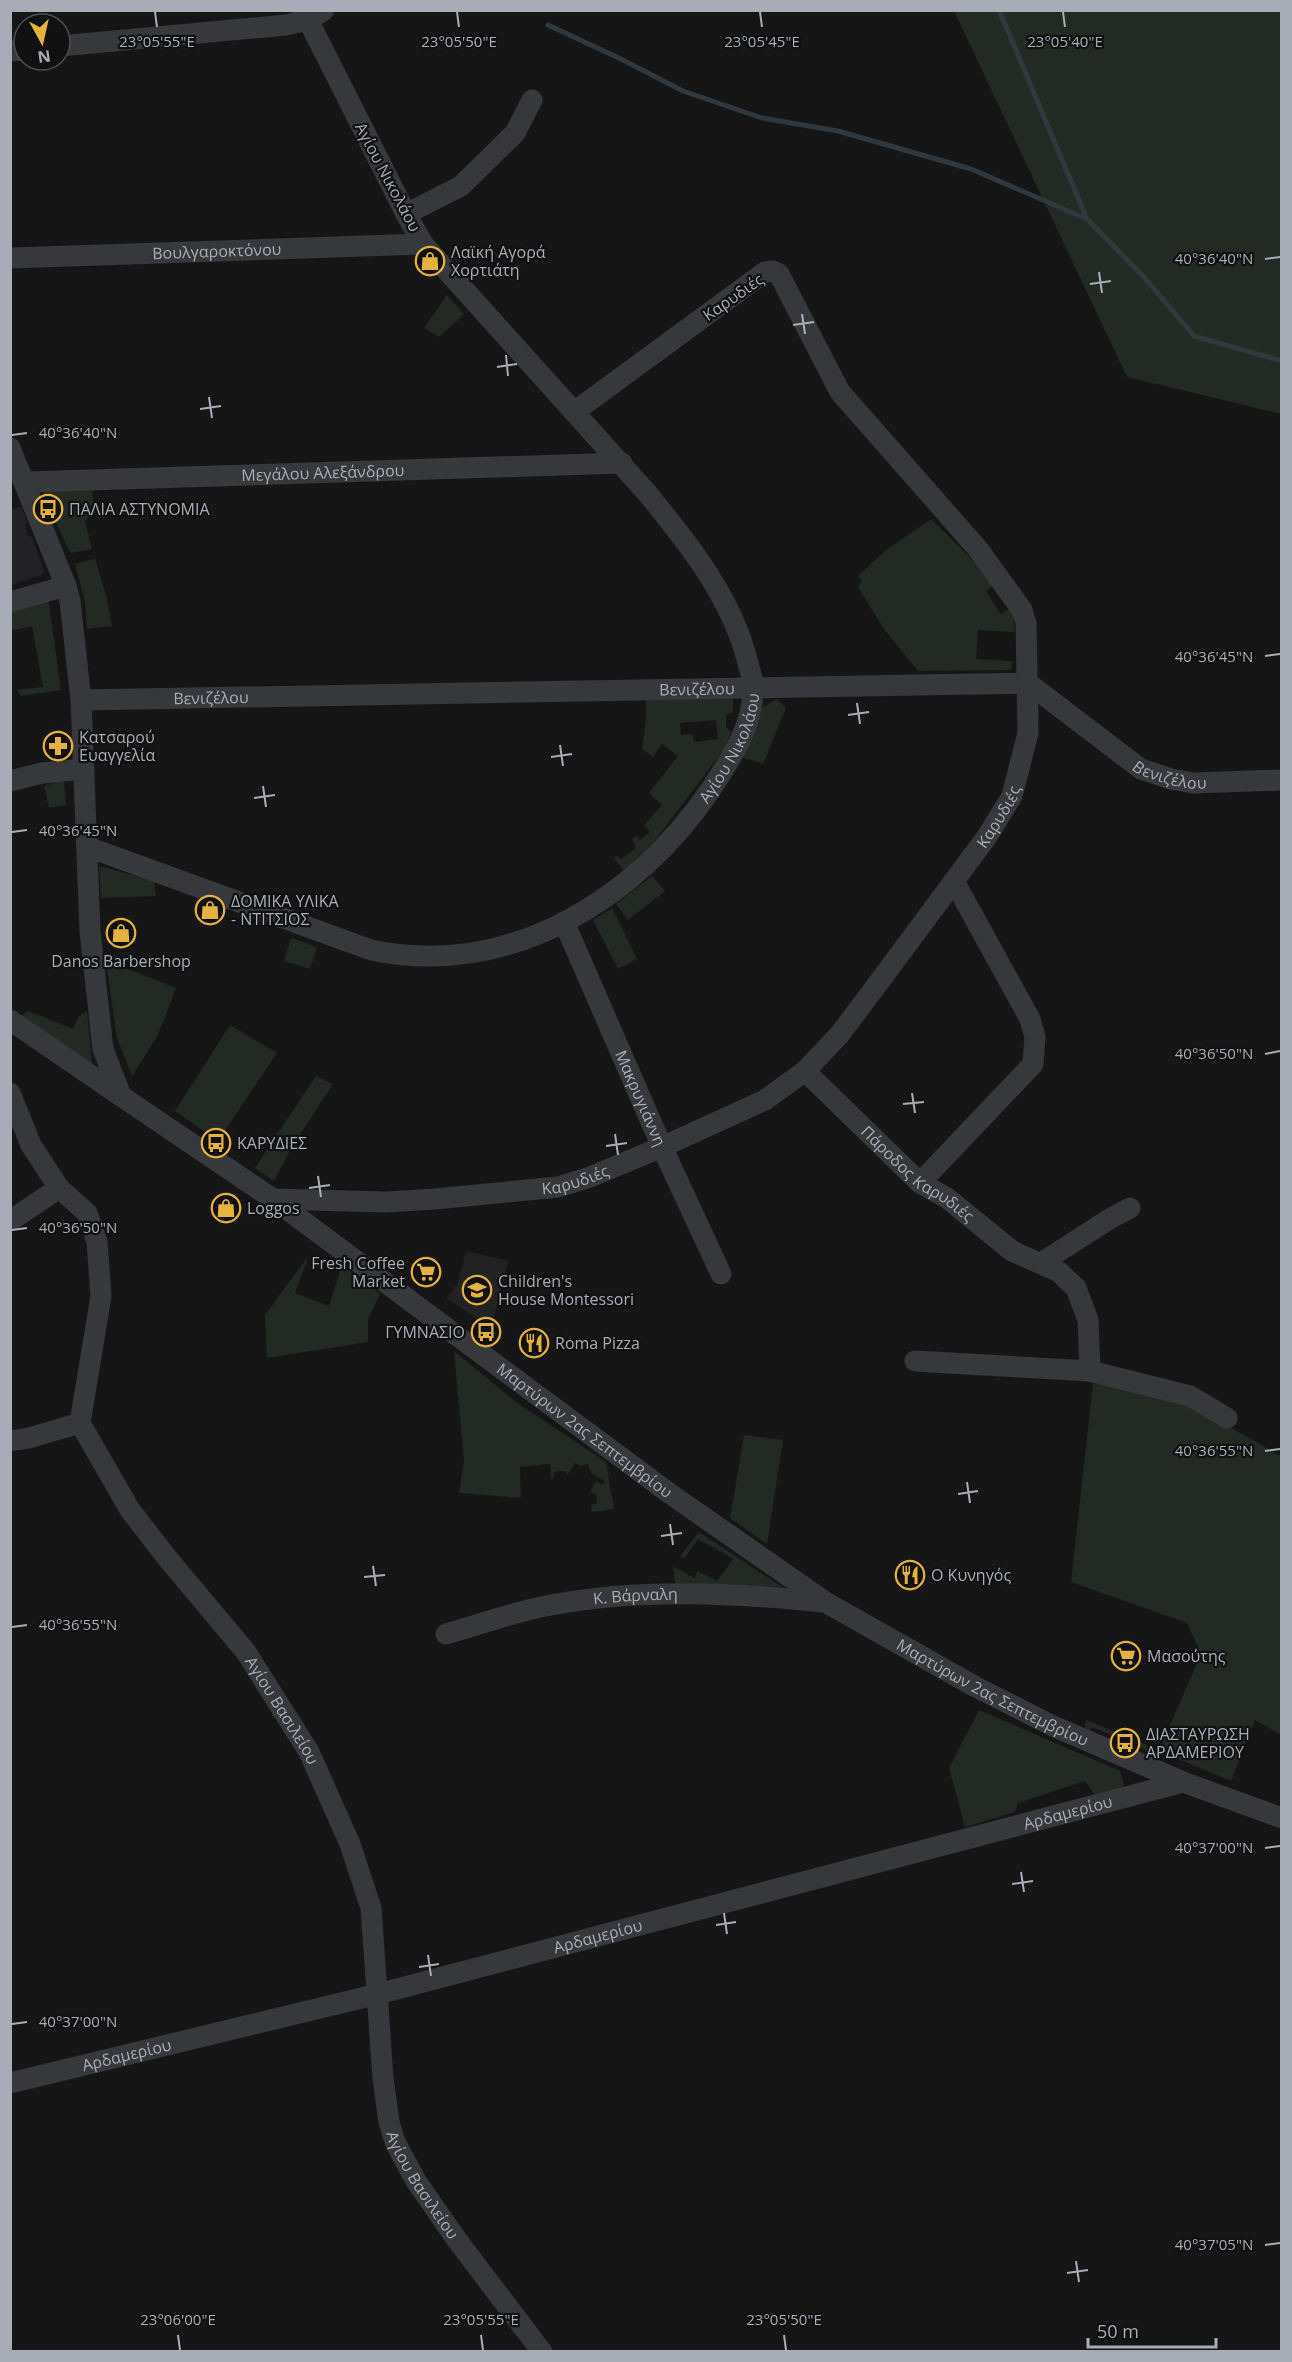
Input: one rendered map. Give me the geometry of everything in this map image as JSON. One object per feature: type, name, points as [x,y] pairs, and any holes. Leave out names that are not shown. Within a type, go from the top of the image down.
[{"type":"street","points":[[72,45],[286,25],[312,14]]},
{"type":"street","name":"Αγίου Νικολάου","points":[[88,848],[389,954],[425,956],[480,951],[538,935],[604,898],[634,876],[668,845],[697,809],[724,770],[745,730],[752,708],[754,687],[743,645],[715,585],[682,535],[622,463],[423,244],[406,214],[312,14]]},
{"type":"street","points":[[406,214],[461,186],[515,133],[532,100]]},
{"type":"street","name":"Βουλγαροκτόνου","points":[[10,258],[423,244]]},
{"type":"street","name":"Καρυδιές","points":[[273,1199],[386,1202],[558,1187],[590,1177],[662,1147],[765,1100],[805,1071],[840,1034],[986,838],[1012,796],[1028,733],[1026,623],[1022,610],[978,549],[840,392],[779,274],[773,271],[765,272],[574,412]]},
{"type":"street","points":[[10,447],[66,586],[81,700],[90,931],[103,1049],[121,1096]]},
{"type":"street","name":"Μεγάλου Αλεξάνδρου","points":[[26,482],[622,463]]},
{"type":"street","points":[[10,602],[66,586]]},
{"type":"street","name":"Βενιζέλου","points":[[81,700],[1028,682],[1141,769],[1171,779],[1193,783],[1281,780]]},
{"type":"street","points":[[10,781],[42,773],[84,769]]},
{"type":"street","points":[[921,1183],[1033,1064],[1035,1048],[1030,1019],[954,881]]},
{"type":"street","name":"Μακρυγιάννη","points":[[564,922],[662,1147],[721,1274]]},
{"type":"street","name":"Μαρτύρων 2ας Σεπτεμβρίου","points":[[10,1020],[273,1199],[669,1493],[827,1603],[1002,1701],[1053,1726],[1183,1782],[1281,1818]]},
{"type":"street","name":"Πάροδος Καρυδιές","points":[[805,1071],[921,1183],[947,1197],[1012,1251],[1059,1272],[1076,1287],[1088,1320],[1090,1371]]},
{"type":"street","points":[[10,1093],[31,1145],[59,1188],[87,1214],[97,1242],[101,1296],[80,1423],[10,1441]]},
{"type":"street","points":[[10,1221],[59,1188]]},
{"type":"street","points":[[1041,1263],[1130,1208]]},
{"type":"street","points":[[915,1361],[1090,1371],[1190,1396],[1227,1418]]},
{"type":"street","name":"Αγίου Βασιλείου","points":[[80,1423],[130,1510],[246,1652],[309,1752],[350,1844],[371,1908],[383,2078],[389,2122],[395,2142],[417,2181],[457,2240],[542,2352]]},
{"type":"street","name":"Κ. Βάρναλη","points":[[446,1634],[550,1605],[607,1596],[671,1593],[827,1603]]},
{"type":"street","name":"Αρδαμερίου","points":[[10,2083],[378,1994],[1183,1782]]},
{"type":"shaded area","points":[[954,11],[1281,11],[1281,414],[1127,377]]},
{"type":"shaded area","points":[[447,295],[464,314],[439,337],[424,328]]},
{"type":"shaded area","points":[[92,484],[94,513],[85,521],[92,549],[70,553],[42,491]]},
{"type":"shaded area","points":[[21,506],[27,521],[25,525],[28,535],[32,537],[45,574],[11,585],[11,510]]},
{"type":"shaded area","points":[[931,519],[996,583],[986,591],[1001,614],[1012,607],[1015,632],[978,630],[976,659],[1013,661],[1011,670],[918,671],[884,629],[858,587],[862,581],[858,576],[885,551]]},
{"type":"shaded area","points":[[95,559],[106,595],[112,626],[87,629],[85,601],[75,564]]},
{"type":"shaded area","points":[[48,596],[61,690],[21,696],[17,690],[43,687],[32,626],[11,631],[10,608]]},
{"type":"shaded area","points":[[646,695],[733,698],[733,712],[726,715],[726,727],[731,732],[725,748],[656,839],[624,871],[614,858],[617,856],[621,859],[636,848],[632,839],[637,835],[640,840],[650,832],[644,825],[662,805],[649,793],[678,756],[662,744],[653,757],[642,749]],"holes":[[[716,720],[718,739],[694,742],[693,734],[681,735],[680,723]]]},
{"type":"shaded area","points":[[777,699],[786,708],[763,764],[741,757],[760,709]]},
{"type":"shaded area","points":[[64,780],[66,805],[49,808],[44,786]]},
{"type":"shaded area","points":[[99,866],[154,881],[156,896],[101,898]]},
{"type":"shaded area","points":[[652,876],[665,891],[628,920],[616,904]]},
{"type":"shaded area","points":[[612,908],[637,959],[618,969],[593,920]]},
{"type":"shaded area","points":[[291,938],[317,947],[310,969],[284,961]]},
{"type":"shaded area","points":[[105,955],[116,955],[118,965],[176,988],[158,1035],[132,1076],[117,1038]]},
{"type":"shaded area","points":[[28,1011],[73,1029],[79,1016],[87,1011],[92,1064],[19,1018]]},
{"type":"shaded area","points":[[230,1025],[277,1053],[218,1141],[175,1111]]},
{"type":"shaded area","points":[[316,1076],[333,1084],[293,1145],[274,1181],[255,1168]]},
{"type":"shaded area","name":"Children's House Montessori","points":[[466,1251],[508,1261],[491,1328],[446,1298],[457,1285]]},
{"type":"shaded area","points":[[309,1255],[295,1293],[329,1306],[342,1265],[380,1294],[368,1319],[368,1342],[267,1358],[265,1315]]},
{"type":"shaded area","points":[[454,1351],[516,1402],[606,1462],[614,1509],[592,1512],[591,1505],[597,1503],[596,1495],[590,1492],[596,1481],[602,1485],[605,1482],[591,1473],[588,1464],[580,1466],[575,1463],[568,1474],[564,1471],[554,1472],[554,1478],[551,1479],[550,1464],[520,1467],[521,1498],[459,1493],[464,1461]]},
{"type":"shaded area","points":[[1093,1383],[1182,1400],[1281,1456],[1281,1735],[1255,1720],[1231,1781],[1159,1751],[1157,1755],[1092,1727],[1090,1731],[1085,1728],[1086,1720],[1159,1750],[1201,1654],[1187,1623],[1071,1582]]},
{"type":"shaded area","points":[[744,1435],[783,1440],[767,1544],[730,1518]]},
{"type":"shaded area","points":[[699,1532],[782,1587],[675,1584],[673,1566],[694,1578],[698,1571],[717,1581],[733,1559],[698,1539],[684,1559],[680,1556]]},
{"type":"shaded area","points":[[979,1710],[1120,1771],[1124,1785],[1120,1789],[1096,1796],[1085,1781],[1018,1803],[1015,1812],[965,1827],[949,1768]]},
{"type":"waterway","points":[[999,10],[1087,219]]},
{"type":"waterway","points":[[548,25],[683,91],[762,118],[838,131],[971,169],[1087,219],[1143,276],[1194,336],[1282,361]]},
{"type":"place","name":"Λαϊκή Αγορά Χορτιάτη","points":[[430,261]]},
{"type":"place","name":"ΠΑΛΙΑ ΑΣΤΥΝΟΜΙΑ","points":[[48,509]]},
{"type":"place","name":"Κατσαρού Ευαγγελία","points":[[58,746]]},
{"type":"place","name":"ΔΟΜΙΚΑ ΥΛΙΚΑ - ΝΤΙΤΣΙΟΣ","points":[[210,910]]},
{"type":"place","name":"Danos Barbershop","points":[[121,933]]},
{"type":"place","name":"ΚΑΡΥΔΙΕΣ","points":[[216,1143]]},
{"type":"place","name":"Loggos","points":[[226,1208]]},
{"type":"place","name":"Fresh Coffee Market","points":[[426,1272]]},
{"type":"place","name":"Children's House Montessori","points":[[477,1290]]},
{"type":"place","name":"ΓΥΜΝΑΣΙΟ","points":[[486,1332]]},
{"type":"place","name":"Roma Pizza","points":[[534,1343]]},
{"type":"place","name":"Ο Κυνηγός","points":[[910,1575]]},
{"type":"place","name":"Μασούτης","points":[[1126,1656]]},
{"type":"place","name":"ΔΙΑΣΤΑΥΡΩΣΗ ΑΡΔΑΜΕΡΙΟΥ","points":[[1125,1743]]}]
